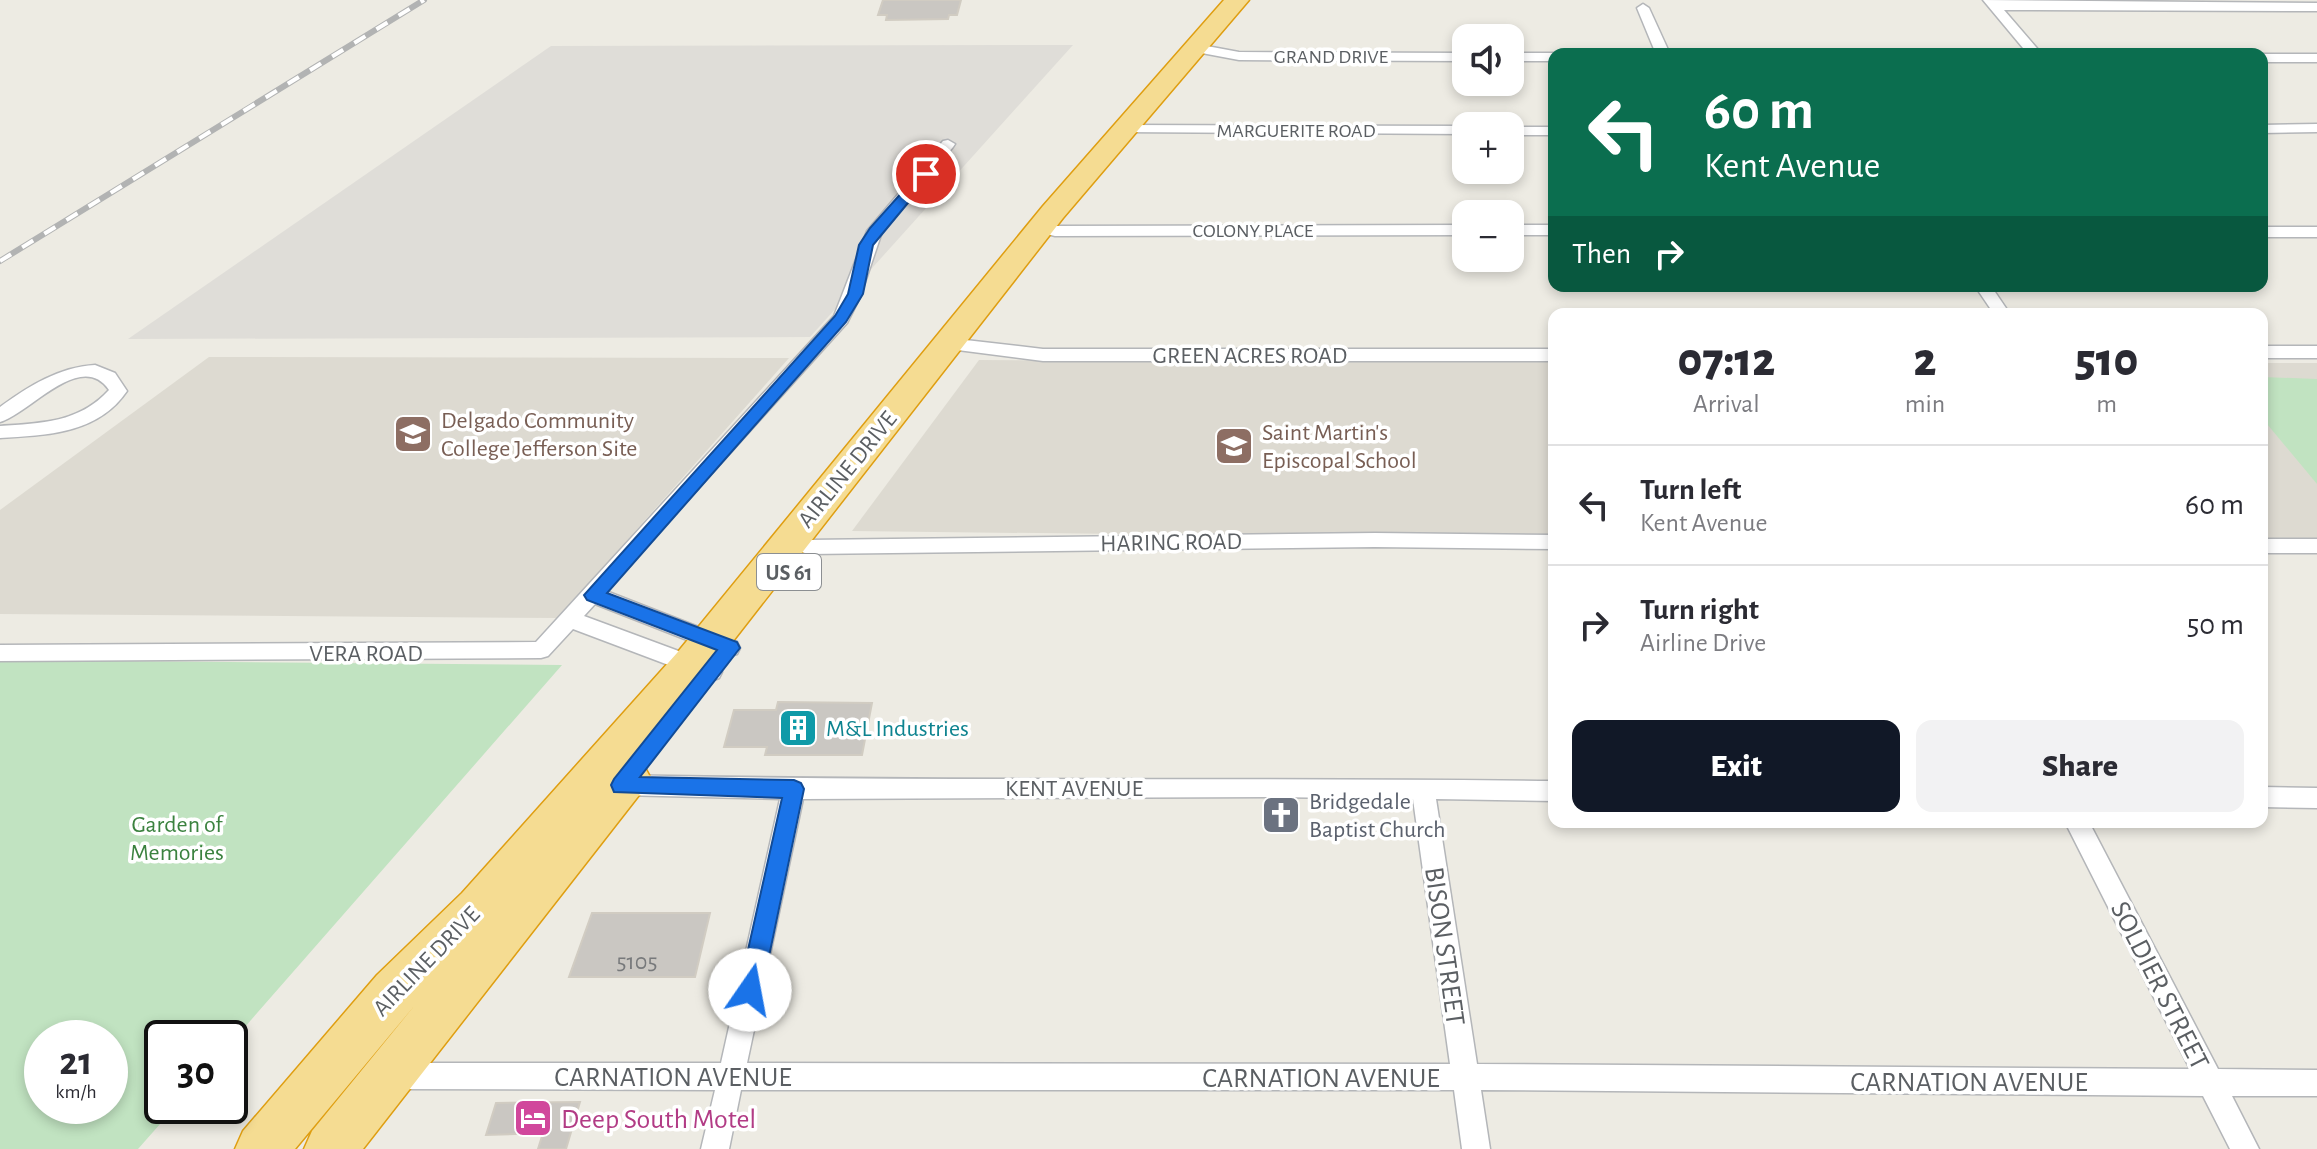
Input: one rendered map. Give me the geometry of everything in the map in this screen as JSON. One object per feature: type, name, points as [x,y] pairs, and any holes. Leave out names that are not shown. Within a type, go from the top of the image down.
[{"type":"highway","name":"AIRLINE DRIVE","points":[[330,1149],[608,782],[1048,230],[1202,49],[1237,0]]},
{"type":"highway","name":"AIRLINE DRIVE","points":[[1202,49],[1253,0]]},
{"type":"highway","name":"AIRLINE DRIVE","points":[[261,1149],[394,992],[608,782]]},
{"type":"street","points":[[1991,3],[2317,7]]},
{"type":"street","points":[[1991,3],[2030,48]]},
{"type":"street","points":[[1643,8],[1660,48]]},
{"type":"street","name":"GRAND DRIVE","points":[[1202,49],[1239,56],[1452,57]]},
{"type":"street","points":[[1524,57],[1548,57]]},
{"type":"street","points":[[2268,58],[2317,58]]},
{"type":"street","points":[[2268,129],[2317,128]]},
{"type":"street","name":"MARGUERITE ROAD","points":[[1132,130],[1452,130]]},
{"type":"street","points":[[1524,131],[1548,131]]},
{"type":"street","name":"VERA ROAD","points":[[0,653],[520,653],[541,650],[841,319],[855,294],[866,245],[948,144]]},
{"type":"street","name":"COLONY PLACE","points":[[1048,230],[1452,230]]},
{"type":"street","points":[[1524,230],[1548,230]]},
{"type":"street","points":[[2268,232],[2317,232]]},
{"type":"street","name":"GREEN ACRES ROAD","points":[[957,345],[1043,355],[1548,355]]},
{"type":"street","points":[[2268,352],[2317,352]]},
{"type":"street","points":[[0,416],[30,393],[70,374],[103,374],[115,382],[118,391],[104,410],[82,421],[0,432]]},
{"type":"street","name":"HARING ROAD","points":[[799,544],[1375,540],[1548,542]]},
{"type":"street","points":[[2268,546],[2317,546]]},
{"type":"street","points":[[594,595],[711,656]]},
{"type":"street","points":[[571,620],[711,656]]},
{"type":"street","name":"KENT AVENUE","points":[[608,782],[794,789],[1273,787],[1548,791]]},
{"type":"street","points":[[715,1149],[794,789]]},
{"type":"street","name":"BISON STREET","points":[[1423,790],[1476,1149]]},
{"type":"street","points":[[2268,797],[2317,798]]},
{"type":"street","name":"SOLDIER STREET","points":[[2080,828],[2245,1149]]},
{"type":"street","name":"CARNATION AVENUE","points":[[325,1070],[387,1076],[1465,1077],[2317,1083]]},
{"type":"shaded area","points":[[1073,45],[810,337],[128,339],[551,46]]},
{"type":"shaded area","name":"Delgado Community College Jefferson Site","points":[[209,357],[789,358],[558,618],[0,614],[0,510]]},
{"type":"shaded area","name":"Saint Martin's Episcopal School","points":[[979,360],[1548,362],[1548,539],[852,531]]},
{"type":"shaded area","points":[[2268,363],[2317,363],[2317,548],[2268,548]]},
{"type":"green space","points":[[2268,377],[2317,379],[2317,484],[2268,425]]},
{"type":"green space","name":"Garden of Memories","points":[[0,660],[562,665],[248,1023],[248,1020],[144,1020],[144,1124],[160,1124],[138,1149],[0,1149]]},
{"type":"building","points":[[883,0],[961,0],[957,15],[949,15],[948,19],[886,20],[887,15],[878,15]]},
{"type":"building","name":"M&L Industries","points":[[778,702],[872,703],[862,755],[765,755],[767,747],[724,747],[734,710],[776,710]]},
{"type":"building","points":[[592,913],[710,913],[695,977],[569,977]]},
{"type":"building","name":"Deep South Motel","points":[[580,1102],[566,1149],[538,1149],[543,1133],[486,1135],[496,1103]]},
{"type":"railway","points":[[0,261],[424,0]]},
{"type":"place","name":"Delgado Community College Jefferson Site","points":[[413,434]]},
{"type":"place","name":"Saint Martin's Episcopal School","points":[[1234,446]]},
{"type":"place","name":"M&L Industries","points":[[798,728]]},
{"type":"place","name":"Bridgedale Baptist Church","points":[[1281,815]]},
{"type":"place","name":"Deep South Motel","points":[[533,1118]]},
{"type":"route","points":[[750,990],[794,789],[621,785],[730,648],[594,595],[841,319],[855,294],[866,245],[926,174]]}]
